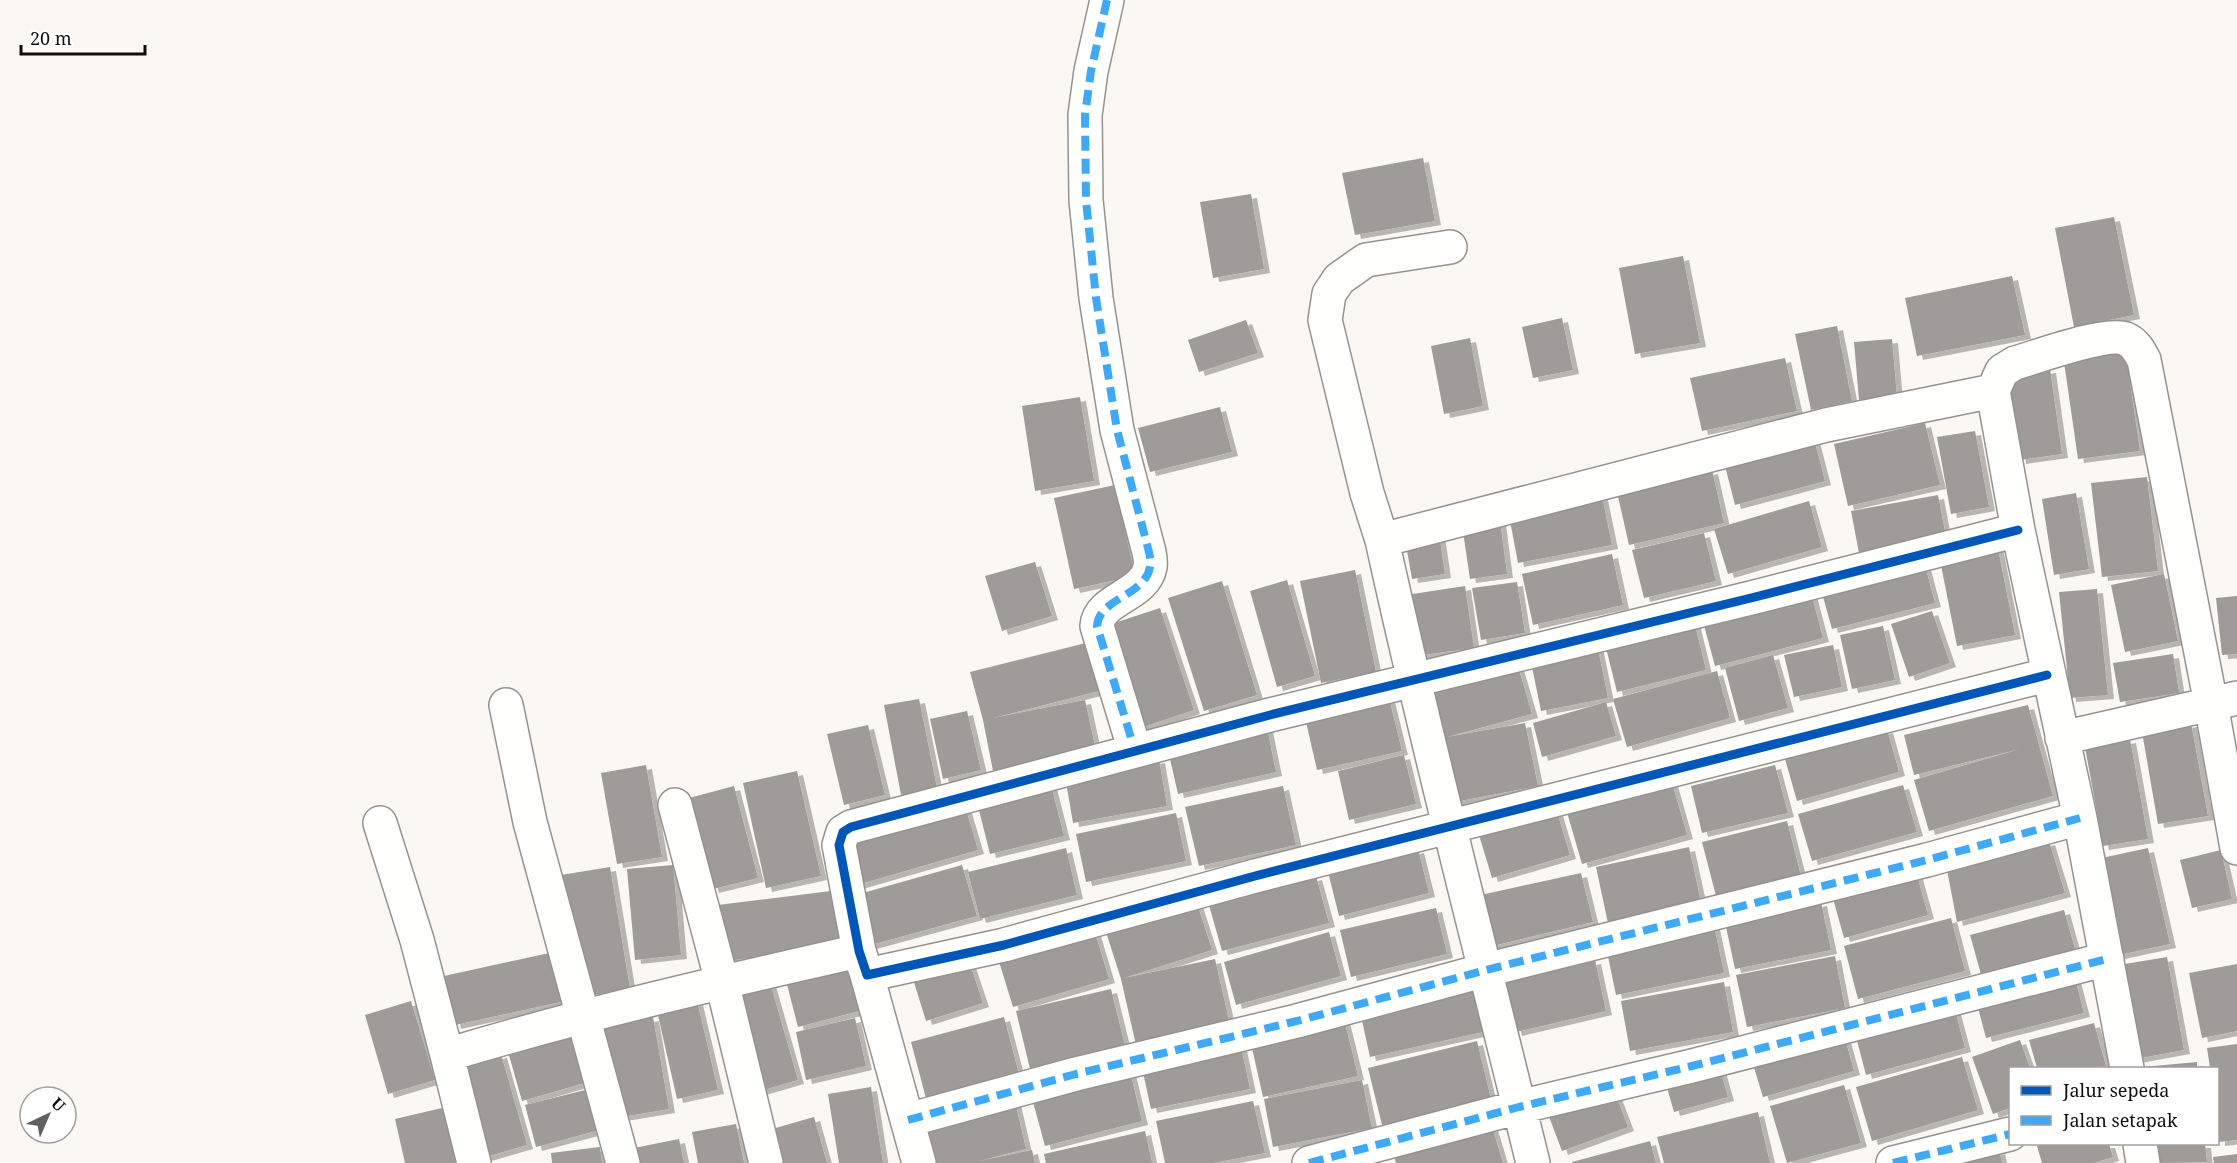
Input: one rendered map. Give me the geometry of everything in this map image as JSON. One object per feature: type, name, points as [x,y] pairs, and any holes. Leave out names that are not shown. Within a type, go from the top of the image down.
[{"type":"street","points":[[1107,0],[1091,71],[1085,115],[1086,200],[1096,298],[1117,429],[1149,552],[1150,566],[1143,580],[1102,612],[1097,626],[1135,751]]},
{"type":"street","points":[[1450,247],[1366,260],[1339,279],[1329,294],[1325,320],[1364,483],[1382,540],[1462,885],[1486,970],[1533,1163]]},
{"type":"street","points":[[2127,1067],[2080,818],[2018,530],[1993,391],[2002,371],[2015,363],[2108,337],[2127,339],[2140,352],[2144,360],[2224,701],[2237,848]]},
{"type":"street","points":[[1382,540],[1826,425],[1993,391]]},
{"type":"street","points":[[919,1163],[909,1120],[863,963],[839,845],[840,836],[847,829],[1270,715],[1729,604],[2018,530]]},
{"type":"street","points":[[447,1055],[523,1032],[722,982],[1004,945],[1244,879],[2048,675]]},
{"type":"street","points":[[2062,738],[2224,701]]},
{"type":"street","points":[[506,705],[530,822],[623,1163]]},
{"type":"street","points":[[675,805],[722,982],[766,1163]]},
{"type":"street","points":[[909,1120],[1076,1074],[1297,1021],[1486,970],[1927,860],[2080,818]]},
{"type":"street","points":[[380,823],[417,940],[474,1163]]},
{"type":"street","points":[[1309,1163],[1519,1107],[1692,1066],[2107,959]]},
{"type":"street","points":[[1893,1163],[2009,1134]]},
{"type":"street","points":[[2140,1145],[2143,1163]]},
{"type":"building","points":[[1423,158],[1435,221],[1355,235],[1342,173]]},
{"type":"building","points":[[1251,194],[1264,269],[1213,278],[1200,202]]},
{"type":"building","points":[[2114,217],[2134,315],[2074,327],[2055,228]]},
{"type":"building","points":[[1683,256],[1700,343],[1635,354],[1619,268]]},
{"type":"building","points":[[2012,276],[2025,335],[1917,356],[1905,298]]},
{"type":"building","points":[[1562,318],[1573,370],[1533,378],[1522,327]]},
{"type":"building","points":[[1246,320],[1258,353],[1199,372],[1188,340]]},
{"type":"building","points":[[1837,326],[1852,401],[1811,410],[1795,334]]},
{"type":"building","points":[[1470,338],[1483,406],[1444,414],[1431,346]]},
{"type":"building","points":[[1892,339],[1897,397],[1859,400],[1854,342]]},
{"type":"building","points":[[2125,348],[2140,451],[2078,459],[2063,355]]},
{"type":"building","points":[[1785,358],[1797,411],[1702,431],[1690,378]]},
{"type":"building","points":[[2050,369],[2062,454],[2020,460],[2008,375]]},
{"type":"building","points":[[1080,397],[1094,481],[1035,491],[1022,406]]},
{"type":"building","points":[[1220,407],[1232,452],[1150,472],[1138,428]]},
{"type":"building","points":[[1925,423],[1940,485],[1848,506],[1834,444]]},
{"type":"building","points":[[1975,431],[1989,507],[1951,514],[1937,437]]},
{"type":"building","points":[[1814,439],[1825,481],[1735,505],[1724,462]]},
{"type":"building","points":[[1712,470],[1724,523],[1629,545],[1617,492]]},
{"type":"building","points":[[2147,477],[2158,571],[2102,577],[2091,483]]},
{"type":"building","points":[[1115,485],[1135,576],[1074,589],[1054,498]]},
{"type":"building","points":[[2076,493],[2089,569],[2054,575],[2042,499]]},
{"type":"building","points":[[1938,495],[1946,537],[1859,553],[1851,511]]},
{"type":"building","points":[[1602,496],[1612,545],[1518,563],[1509,515]]},
{"type":"building","points":[[1809,501],[1822,547],[1728,574],[1714,529]]},
{"type":"building","points":[[1500,521],[1507,574],[1470,579],[1462,525]]},
{"type":"building","points":[[1439,533],[1445,574],[1412,579],[1405,539]]},
{"type":"building","points":[[1704,533],[1716,581],[1644,598],[1632,550]]},
{"type":"building","points":[[1997,544],[2015,635],[1957,646],[1939,555]]},
{"type":"building","points":[[1612,554],[1623,605],[1533,625],[1522,574]]},
{"type":"building","points":[[1922,555],[1935,603],[1832,629],[1819,582]]},
{"type":"building","points":[[1035,562],[1052,616],[1002,631],[985,576]]},
{"type":"building","points":[[1355,570],[1376,672],[1321,683],[1300,581]]},
{"type":"building","points":[[2164,574],[2178,641],[2125,652],[2111,585]]},
{"type":"building","points":[[1287,580],[1315,676],[1277,687],[1250,591]]},
{"type":"building","points":[[1222,581],[1257,695],[1204,711],[1168,598]]},
{"type":"building","points":[[1517,582],[1525,633],[1481,640],[1472,588]]},
{"type":"building","points":[[1465,586],[1474,648],[1415,656],[1406,595]]},
{"type":"building","points":[[1810,589],[1823,638],[1715,666],[1702,618]]},
{"type":"building","points":[[2097,589],[2108,695],[2070,698],[2059,592]]},
{"type":"building","points":[[2237,596],[2237,654],[2222,655],[2216,598]]},
{"type":"building","points":[[1160,608],[1194,710],[1137,729],[1102,627]]},
{"type":"building","points":[[1932,611],[1950,663],[1909,677],[1891,624]]},
{"type":"building","points":[[1694,621],[1706,670],[1617,692],[1605,644]]},
{"type":"building","points":[[1883,626],[1895,680],[1852,689],[1840,635]]},
{"type":"building","points":[[1086,643],[1099,691],[993,718],[1085,700],[1096,751],[993,771],[983,720],[970,672]]},
{"type":"building","points":[[1597,644],[1608,698],[1541,711],[1530,657]]},
{"type":"building","points":[[1833,645],[1842,687],[1794,697],[1784,655]]},
{"type":"building","points":[[2173,654],[2179,693],[2120,702],[2113,663]]},
{"type":"building","points":[[1773,655],[1788,708],[1739,721],[1725,668]]},
{"type":"building","points":[[1517,663],[1532,714],[1447,737],[1525,723],[1538,786],[1455,802],[1428,688]]},
{"type":"building","points":[[1717,671],[1730,718],[1627,747],[1613,699]]},
{"type":"building","points":[[1388,694],[1402,751],[1317,770],[1304,713]]},
{"type":"building","points":[[919,699],[937,788],[901,795],[884,705]]},
{"type":"building","points":[[1606,702],[1616,736],[1542,757],[1533,723]]},
{"type":"building","points":[[2028,705],[2053,796],[1929,831],[1914,780],[2020,749],[1914,775],[1904,735]]},
{"type":"building","points":[[967,711],[981,770],[943,779],[930,719]]},
{"type":"building","points":[[2191,723],[2208,816],[2158,824],[2142,732]]},
{"type":"building","points":[[868,725],[885,795],[844,805],[827,734]]},
{"type":"building","points":[[1267,728],[1276,772],[1178,794],[1168,750]]},
{"type":"building","points":[[1887,729],[1899,772],[1797,801],[1785,759]]},
{"type":"building","points":[[2130,739],[2148,839],[2103,846],[2085,747]]},
{"type":"building","points":[[1404,755],[1416,804],[1349,820],[1338,771]]},
{"type":"building","points":[[1159,759],[1167,806],[1073,823],[1065,776]]},
{"type":"building","points":[[646,765],[662,857],[617,864],[601,773]]},
{"type":"building","points":[[1775,765],[1788,813],[1702,833],[1691,786]]},
{"type":"building","points":[[797,771],[821,876],[766,888],[743,783]]},
{"type":"building","points":[[1671,779],[1687,835],[1582,864],[1566,809]]},
{"type":"building","points":[[1051,785],[1064,836],[990,854],[977,802]]},
{"type":"building","points":[[1903,785],[1917,832],[1812,861],[1798,814]]},
{"type":"building","points":[[734,786],[758,878],[713,889],[689,798]]},
{"type":"building","points":[[1283,786],[1296,845],[1199,866],[1185,807]]},
{"type":"building","points":[[965,806],[978,850],[857,885],[844,840]]},
{"type":"building","points":[[1557,812],[1570,855],[1492,878],[1479,835]]},
{"type":"building","points":[[1176,813],[1186,861],[1086,882],[1076,834]]},
{"type":"building","points":[[1787,821],[1801,876],[1716,896],[1702,842]]},
{"type":"building","points":[[2049,841],[2065,893],[1957,922],[1947,870]]},
{"type":"building","points":[[1689,847],[1701,902],[1608,923],[1596,867]]},
{"type":"building","points":[[1066,848],[1077,895],[980,919],[968,872]]},
{"type":"building","points":[[2148,848],[2170,944],[2119,955],[2097,859]]},
{"type":"building","points":[[1418,849],[1429,893],[1339,916],[1328,872]]},
{"type":"building","points":[[2221,850],[2232,899],[2192,908],[2180,860]]},
{"type":"building","points":[[673,865],[681,955],[635,960],[627,869]]},
{"type":"building","points":[[962,865],[977,916],[867,946],[852,896]]},
{"type":"building","points":[[610,867],[630,989],[580,997],[561,875]]},
{"type":"building","points":[[1916,872],[1928,915],[1844,938],[1832,895]]},
{"type":"building","points":[[1581,873],[1593,922],[1488,947],[1476,896]]},
{"type":"building","points":[[1316,876],[1329,923],[1222,951],[1209,905]]},
{"type":"building","points":[[839,890],[846,946],[726,961],[718,905]]},
{"type":"building","points":[[1821,902],[1831,950],[1735,969],[1725,922]]},
{"type":"building","points":[[1197,903],[1212,950],[1124,978],[1215,959],[1230,1025],[1136,1045],[1121,979],[1106,932]]},
{"type":"building","points":[[1436,908],[1447,954],[1351,977],[1340,930]]},
{"type":"building","points":[[2064,910],[2078,960],[1984,985],[1970,935]]},
{"type":"building","points":[[1951,918],[1965,971],[1858,999],[1844,946]]},
{"type":"building","points":[[1713,921],[1724,973],[1616,995],[1605,942]]},
{"type":"building","points":[[1093,926],[1109,979],[1013,1007],[997,955]]},
{"type":"building","points":[[1329,932],[1341,976],[1236,1005],[1224,962]]},
{"type":"building","points":[[554,952],[565,1001],[455,1025],[444,976]]},
{"type":"building","points":[[1835,956],[1845,1008],[1747,1027],[1736,975]]},
{"type":"building","points":[[850,957],[863,1010],[798,1027],[784,973]]},
{"type":"building","points":[[2167,957],[2184,1050],[2135,1059],[2119,965]]},
{"type":"building","points":[[1595,960],[1606,1011],[1516,1032],[1504,980]]},
{"type":"building","points":[[969,961],[983,1003],[926,1021],[913,979]]},
{"type":"building","points":[[2237,964],[2237,1031],[2202,1038],[2189,973]]},
{"type":"building","points":[[2073,971],[2084,1013],[1986,1038],[1975,996]]},
{"type":"building","points":[[769,979],[798,1080],[760,1091],[731,990]]},
{"type":"building","points":[[1724,982],[1733,1032],[1630,1051],[1621,1001]]},
{"type":"building","points":[[1471,983],[1483,1032],[1370,1057],[1359,1007]]},
{"type":"building","points":[[1111,989],[1127,1054],[1032,1077],[1016,1011]]},
{"type":"building","points":[[411,1001],[435,1080],[388,1094],[365,1015]]},
{"type":"building","points":[[697,1001],[718,1090],[677,1099],[657,1011]]},
{"type":"building","points":[[1953,1003],[1965,1048],[1866,1075],[1854,1029]]},
{"type":"building","points":[[653,1017],[669,1109],[621,1117],[604,1026]]},
{"type":"building","points":[[1004,1017],[1020,1078],[927,1102],[911,1042]]},
{"type":"building","points":[[855,1018],[866,1066],[806,1080],[796,1032]]},
{"type":"building","points":[[1344,1019],[1358,1076],[1263,1097],[1250,1039]]},
{"type":"building","points":[[2094,1023],[2106,1066],[2037,1067],[2029,1040]]},
{"type":"building","points":[[572,1029],[588,1082],[522,1101],[507,1048]]},
{"type":"building","points":[[1844,1035],[1854,1071],[1763,1097],[1752,1061]]},
{"type":"building","points":[[2020,1040],[2030,1067],[2009,1067],[2009,1108],[1993,1114],[1972,1057]]},
{"type":"building","points":[[1477,1041],[1491,1099],[1382,1125],[1368,1068]]},
{"type":"building","points":[[1240,1042],[1250,1089],[1151,1109],[1141,1063]]},
{"type":"building","points":[[2237,1044],[2237,1140],[2219,1142],[2219,1067],[2210,1067],[2207,1048]]},
{"type":"building","points":[[501,1054],[527,1145],[482,1158],[456,1067]]},
{"type":"building","points":[[1962,1057],[1978,1110],[1872,1141],[1856,1087]]},
{"type":"building","points":[[2197,1062],[2197,1067],[2143,1067]]},
{"type":"building","points":[[1128,1063],[1142,1121],[1045,1146],[1029,1087]]},
{"type":"building","points":[[1720,1069],[1728,1097],[1674,1112],[1666,1084]]},
{"type":"building","points":[[1362,1080],[1372,1128],[1273,1147],[1264,1099]]},
{"type":"building","points":[[1844,1085],[1861,1143],[1787,1163],[1770,1106]]},
{"type":"building","points":[[871,1087],[883,1163],[839,1163],[828,1094]]},
{"type":"building","points":[[585,1090],[596,1131],[536,1147],[525,1105]]},
{"type":"building","points":[[1614,1090],[1628,1127],[1562,1151],[1548,1114]]},
{"type":"building","points":[[1014,1097],[1026,1149],[979,1161],[1032,1150],[1035,1163],[925,1163],[914,1121]]},
{"type":"building","points":[[1253,1101],[1265,1153],[1213,1163],[1165,1163],[1156,1121]]},
{"type":"building","points":[[442,1108],[456,1163],[405,1163],[395,1119]]},
{"type":"building","points":[[1758,1112],[1770,1163],[1664,1163],[1657,1137]]},
{"type":"building","points":[[814,1117],[827,1163],[774,1163],[765,1131]]},
{"type":"building","points":[[1491,1123],[1503,1163],[1396,1163],[1393,1153]]},
{"type":"building","points":[[736,1124],[744,1163],[698,1163],[692,1132]]},
{"type":"building","points":[[1145,1131],[1152,1163],[1046,1163],[1044,1154]]},
{"type":"building","points":[[679,1139],[684,1163],[637,1163],[634,1148]]},
{"type":"building","points":[[1650,1141],[1656,1163],[1572,1163],[1572,1162]]},
{"type":"building","points":[[2109,1145],[2113,1157],[2094,1163],[2042,1163],[2037,1146]]},
{"type":"building","points":[[2154,1145],[2205,1145],[2207,1162],[2156,1163]]},
{"type":"building","points":[[600,1147],[602,1163],[552,1163],[551,1153]]},
{"type":"building","points":[[1999,1150],[2002,1163],[1946,1163]]},
{"type":"building","points":[[2237,1154],[2237,1163],[2214,1163],[2213,1157]]},
{"type":"marked path","points":[[1107,0],[1091,71],[1085,115],[1086,200],[1096,298],[1117,430],[1149,552],[1150,567],[1140,585],[1105,609],[1097,626],[1135,751]]},
{"type":"marked path","points":[[908,1120],[1076,1074],[1297,1021],[1486,970],[1927,860],[2080,818]]},
{"type":"marked path","points":[[1309,1163],[1519,1107],[1692,1066],[2107,959]]},
{"type":"marked path","points":[[1893,1163],[2009,1134]]},
{"type":"cycle path","points":[[2018,530],[1751,598],[1270,715],[851,827],[843,832],[839,845],[859,951],[867,975],[1004,945],[1255,876],[2047,675]]}]
